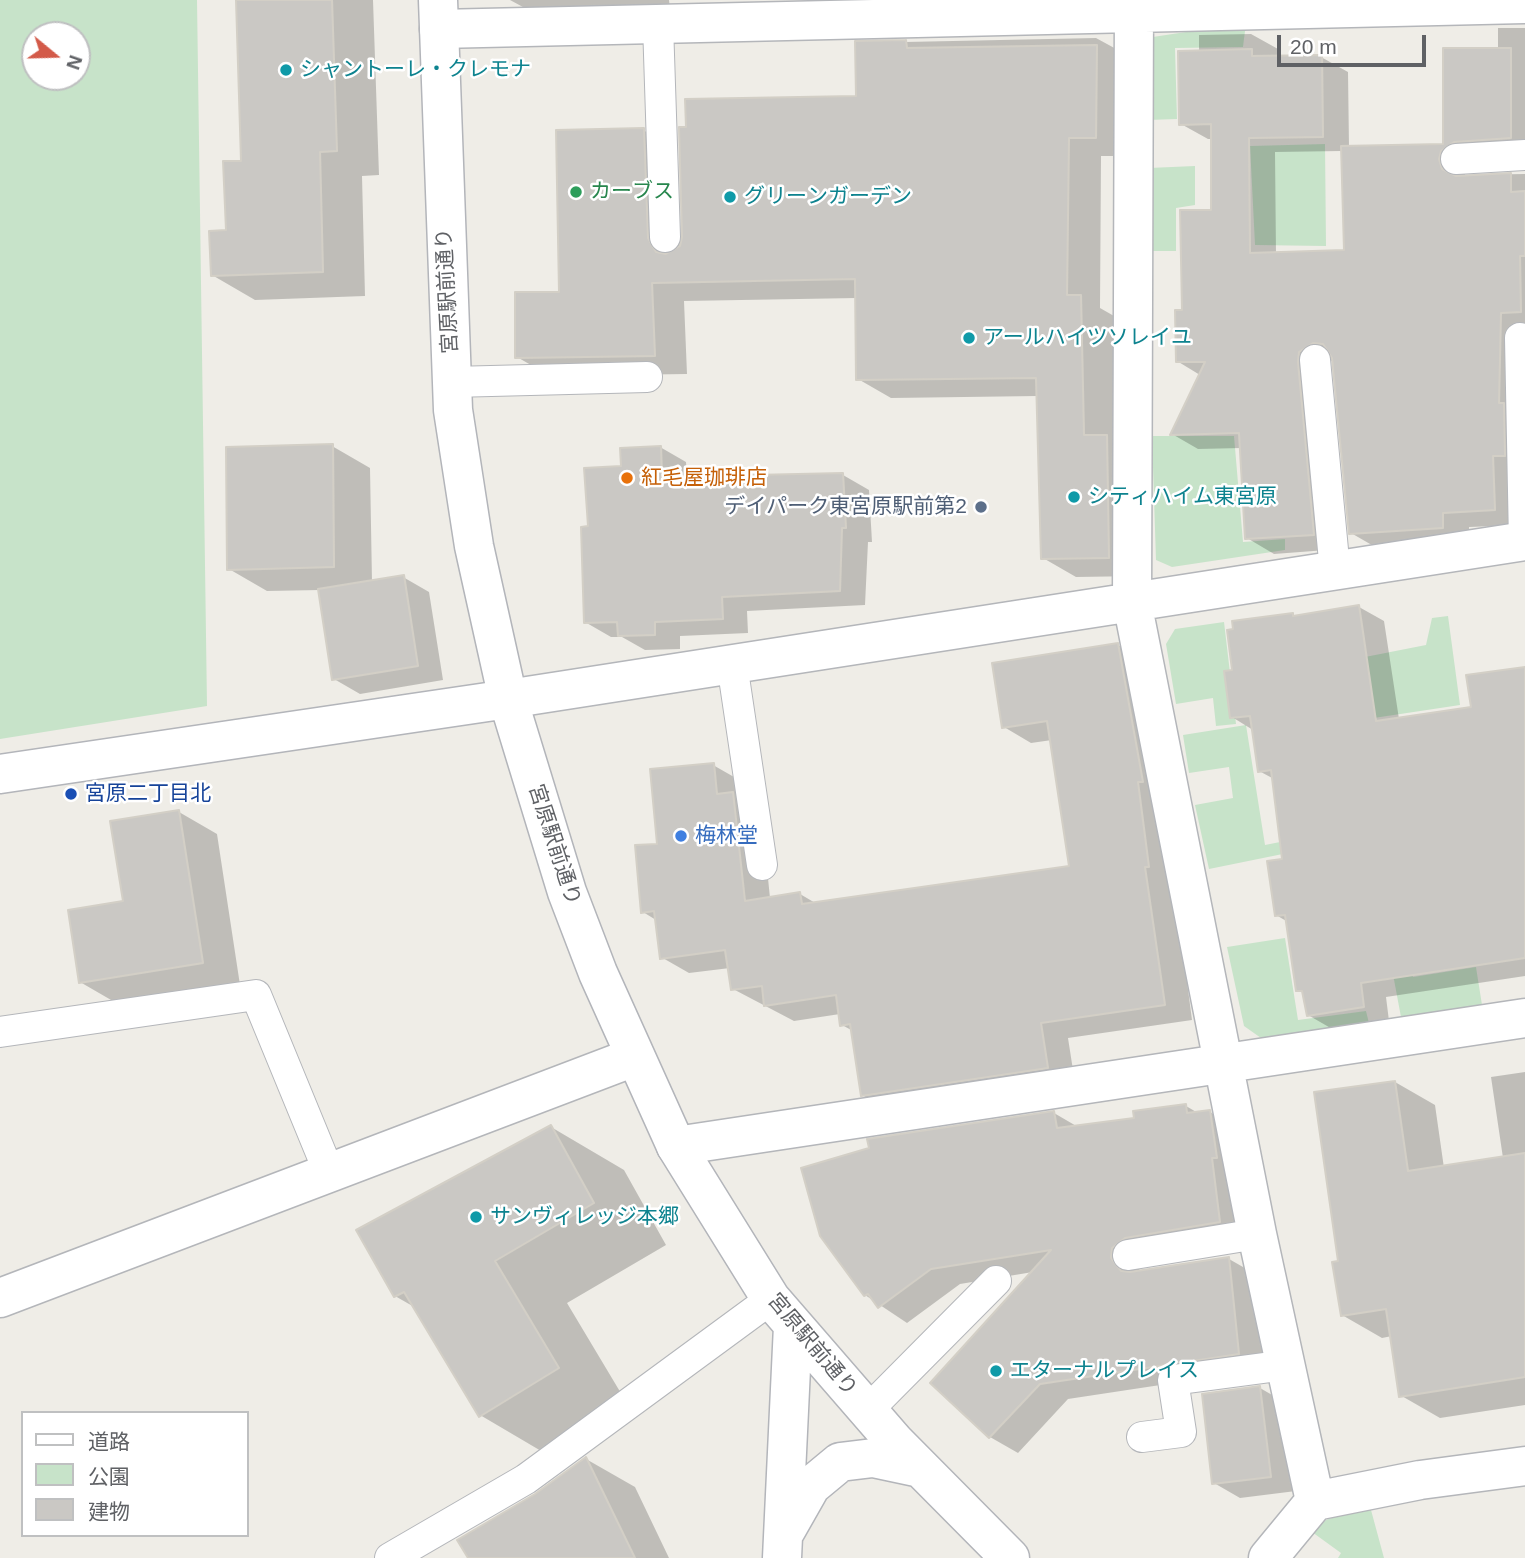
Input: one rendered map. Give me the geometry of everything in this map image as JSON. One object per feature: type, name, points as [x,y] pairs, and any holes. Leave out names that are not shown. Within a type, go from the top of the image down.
[{"type":"street","points":[[439,14],[658,24],[1134,7],[1525,4]]},
{"type":"street","points":[[1134,7],[1132,602],[1226,1063],[1257,1234],[1315,1501]]},
{"type":"street","name":"宮原駅前通り","points":[[439,14],[453,410],[474,546],[508,699],[568,892],[634,1057],[677,1146],[782,1312],[920,1468],[1010,1558]]},
{"type":"street","points":[[0,774],[508,699],[1524,542]]},
{"type":"street","points":[[677,1146],[1525,1018]]},
{"type":"street","points":[[0,1298],[330,1175],[634,1057]]},
{"type":"street","points":[[782,1312],[782,1547]]},
{"type":"street","points":[[782,1547],[811,1486],[840,1462],[873,1458],[920,1468]]},
{"type":"street","points":[[1268,1558],[1315,1501],[1420,1480],[1525,1466]]},
{"type":"lane","points":[[658,24],[665,237]]},
{"type":"lane","points":[[1456,159],[1525,155]]},
{"type":"lane","points":[[1520,338],[1524,542]]},
{"type":"lane","points":[[1315,360],[1335,571]]},
{"type":"lane","points":[[452,383],[647,377]]},
{"type":"lane","points":[[732,664],[762,865]]},
{"type":"lane","points":[[0,1032],[256,995],[330,1175]]},
{"type":"lane","points":[[1128,1255],[1257,1234]]},
{"type":"lane","points":[[867,1410],[996,1281]]},
{"type":"lane","points":[[390,1558],[526,1479],[782,1312]]},
{"type":"lane","points":[[1142,1437],[1181,1432],[1173,1380],[1286,1365]]},
{"type":"green space","points":[[0,0],[197,0],[207,706],[0,739]]},
{"type":"green space","points":[[1246,23],[1243,47],[1175,48],[1177,119],[1148,120],[1146,38]]},
{"type":"green space","points":[[1325,144],[1326,246],[1255,245],[1250,146]]},
{"type":"green space","points":[[1195,166],[1195,205],[1176,208],[1176,251],[1152,251],[1149,168]]},
{"type":"green space","points":[[1152,436],[1234,436],[1243,542],[1285,539],[1285,550],[1172,567],[1156,560]]},
{"type":"green space","points":[[1448,616],[1460,705],[1354,721],[1314,667],[1426,645],[1432,618]]},
{"type":"green space","points":[[1224,622],[1236,724],[1216,726],[1213,698],[1176,704],[1166,644],[1175,629]]},
{"type":"green space","points":[[1246,725],[1265,845],[1320,834],[1322,846],[1209,869],[1195,805],[1233,798],[1229,767],[1189,773],[1183,735]]},
{"type":"green space","points":[[1401,892],[1413,977],[1476,967],[1482,1005],[1401,1017],[1382,916]]},
{"type":"green space","points":[[1285,938],[1298,1020],[1366,1011],[1369,1023],[1261,1038],[1244,1026],[1227,947]]},
{"type":"green space","points":[[1371,1510],[1384,1558],[1338,1558],[1341,1553],[1312,1532],[1326,1520],[1343,1514]]},
{"type":"building","points":[[236,0],[332,0],[337,151],[320,152],[323,272],[211,276],[209,231],[226,230],[223,161],[241,161]]},
{"type":"building","points":[[906,40],[907,48],[1097,45],[1096,138],[1069,138],[1067,295],[1081,295],[1084,435],[1107,435],[1109,558],[1041,559],[1036,378],[856,380],[855,279],[652,283],[655,356],[515,358],[515,292],[559,292],[556,130],[644,128],[648,238],[656,252],[666,254],[680,246],[682,237],[679,127],[686,127],[685,99],[856,96],[855,41]]},
{"type":"building","points":[[1443,48],[1511,48],[1511,138],[1454,142],[1441,151],[1439,159],[1442,169],[1456,176],[1511,173],[1511,192],[1525,191],[1525,256],[1520,256],[1521,312],[1501,313],[1499,403],[1504,403],[1505,456],[1493,456],[1495,510],[1443,513],[1443,528],[1349,534],[1332,358],[1323,344],[1313,343],[1299,352],[1298,362],[1314,535],[1245,539],[1239,433],[1170,435],[1205,362],[1176,362],[1175,310],[1182,310],[1180,210],[1211,210],[1211,124],[1179,125],[1178,51],[1252,49],[1252,56],[1322,55],[1323,137],[1249,138],[1250,253],[1344,250],[1341,146],[1443,144]]},
{"type":"building","points":[[333,444],[334,567],[227,570],[226,447]]},
{"type":"building","points":[[661,446],[662,477],[843,473],[846,528],[842,528],[840,591],[722,597],[723,619],[655,622],[655,635],[618,636],[617,622],[584,623],[581,527],[588,526],[584,468],[621,466],[620,448]]},
{"type":"building","points":[[404,575],[418,666],[332,680],[318,589]]},
{"type":"building","points":[[1359,605],[1376,721],[1471,707],[1466,675],[1525,667],[1525,958],[1361,983],[1364,1007],[1307,1016],[1302,991],[1296,991],[1285,915],[1275,916],[1267,861],[1282,859],[1271,770],[1258,772],[1250,716],[1230,718],[1224,671],[1232,670],[1227,630],[1233,629],[1232,621],[1293,613],[1293,616]]},
{"type":"building","points":[[1118,643],[1143,782],[1138,782],[1149,867],[1145,867],[1165,1005],[1041,1023],[1048,1068],[861,1096],[850,1024],[840,1026],[836,995],[764,1006],[762,986],[731,990],[725,950],[660,959],[654,911],[641,913],[635,845],[657,844],[650,769],[714,763],[717,794],[733,792],[745,901],[800,892],[802,904],[1069,866],[1047,721],[1002,728],[992,663]]},
{"type":"building","points":[[179,810],[203,963],[79,983],[68,910],[123,901],[110,821]]},
{"type":"building","points":[[1395,1081],[1408,1171],[1525,1153],[1525,1377],[1399,1397],[1386,1309],[1341,1316],[1332,1262],[1338,1261],[1314,1092]]},
{"type":"building","points":[[1186,1104],[1187,1113],[1210,1110],[1217,1158],[1212,1158],[1220,1222],[1125,1238],[1112,1248],[1111,1258],[1121,1271],[1130,1272],[1229,1257],[1239,1354],[1040,1384],[989,1438],[930,1383],[1051,1250],[931,1269],[878,1308],[868,1294],[864,1296],[820,1236],[801,1168],[869,1148],[867,1139],[1054,1111],[1057,1128],[1134,1118],[1133,1111]]},
{"type":"building","name":"サンヴィレッジ本郷","points":[[551,1125],[594,1203],[495,1261],[559,1368],[479,1417],[404,1292],[394,1297],[356,1230]]},
{"type":"building","points":[[1260,1386],[1271,1477],[1212,1484],[1202,1394]]},
{"type":"building","points":[[586,1457],[635,1558],[468,1558],[457,1540],[535,1494]]},
{"type":"place","name":"シャントーレ・クレモナ","points":[[286,70]]},
{"type":"place","name":"カーブス","points":[[576,192]]},
{"type":"place","name":"グリーンガーデン","points":[[730,197]]},
{"type":"place","name":"アールハイツソレイユ","points":[[969,338]]},
{"type":"place","name":"紅毛屋珈琲店","points":[[627,478]]},
{"type":"place","name":"シティハイム東宮原","points":[[1074,497]]},
{"type":"place","name":"デイパーク東宮原駅前第2","points":[[981,507]]},
{"type":"place","name":"宮原二丁目北","points":[[71,794]]},
{"type":"place","name":"梅林堂","points":[[681,836]]},
{"type":"place","name":"サンヴィレッジ本郷","points":[[476,1217]]},
{"type":"place","name":"エターナルプレイス","points":[[996,1371]]}]
